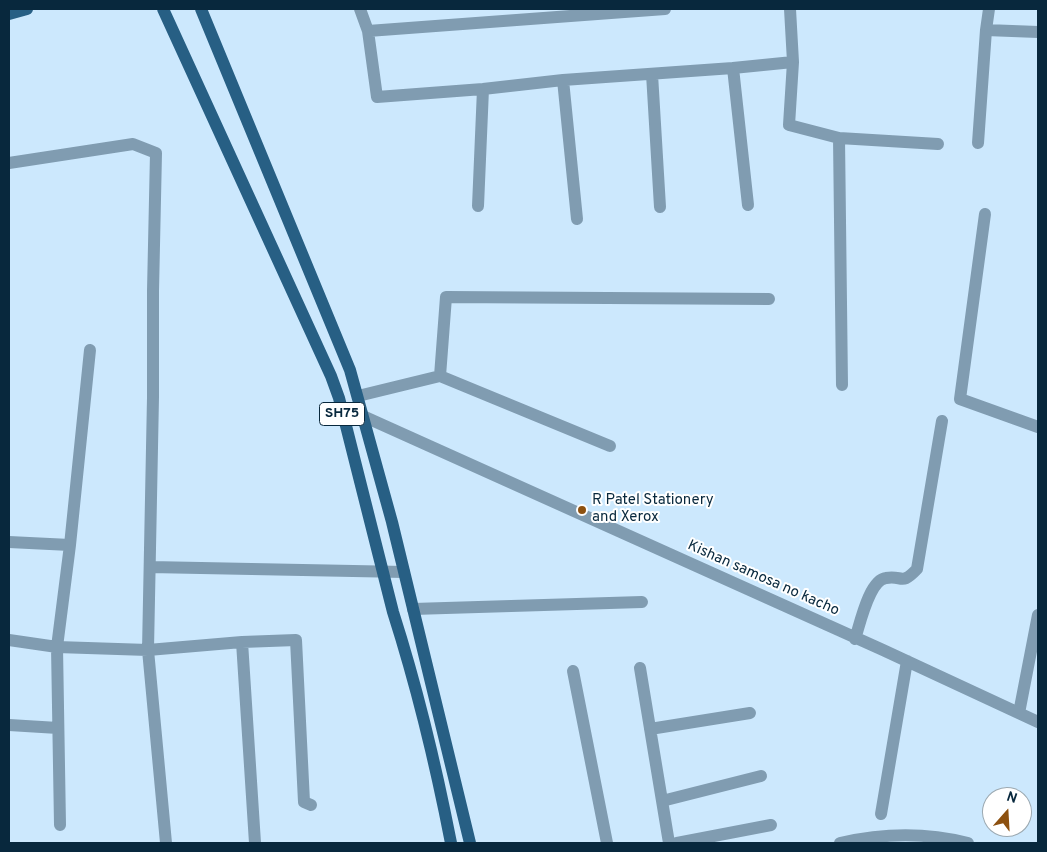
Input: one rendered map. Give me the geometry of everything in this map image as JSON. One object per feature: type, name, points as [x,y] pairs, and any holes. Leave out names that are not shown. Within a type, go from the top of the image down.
[{"type":"main road","points":[[9,14],[26,9]]},
{"type":"main road","name":"SH75","points":[[163,9],[331,376],[339,398],[393,612],[404,645],[443,802],[451,843]]},
{"type":"main road","name":"SH75","points":[[201,9],[350,370],[365,417],[470,843]]},
{"type":"street","points":[[360,9],[368,31],[377,97],[792,62]]},
{"type":"street","points":[[368,31],[665,9]]},
{"type":"street","points":[[790,9],[792,62],[789,125],[839,138],[938,144]]},
{"type":"street","points":[[978,143],[989,9]]},
{"type":"street","points":[[986,30],[1038,32]]},
{"type":"street","points":[[733,68],[748,206]]},
{"type":"street","points":[[652,74],[660,207]]},
{"type":"street","points":[[563,80],[577,218]]},
{"type":"street","points":[[478,206],[483,89]]},
{"type":"street","points":[[839,138],[842,385]]},
{"type":"street","points":[[9,163],[133,144],[156,153],[153,291],[154,397],[148,650],[166,843]]},
{"type":"street","points":[[985,214],[960,399],[1038,427]]},
{"type":"street","points":[[440,376],[446,297],[769,299]]},
{"type":"street","points":[[60,825],[57,647],[70,545],[90,350]]},
{"type":"street","points":[[358,396],[440,376],[610,446]]},
{"type":"street","name":"Kishan samosa no kacho","points":[[365,417],[1038,722]]},
{"type":"street","points":[[855,638],[872,588],[878,580],[886,577],[903,580],[917,569],[942,421]]},
{"type":"street","points":[[9,542],[70,545]]},
{"type":"street","points":[[150,567],[404,572]]},
{"type":"street","points":[[413,609],[642,602]]},
{"type":"street","points":[[1018,713],[1035,646],[1038,616]]},
{"type":"street","points":[[9,640],[57,647],[148,650],[242,642],[296,640],[304,802],[311,805]]},
{"type":"street","points":[[242,642],[255,843]]},
{"type":"street","points":[[881,814],[907,661]]},
{"type":"street","points":[[640,668],[669,843]]},
{"type":"street","points":[[574,671],[607,843]]},
{"type":"street","points":[[650,730],[750,712]]},
{"type":"street","points":[[9,725],[58,728]]},
{"type":"street","points":[[662,802],[761,776]]},
{"type":"street","points":[[677,843],[771,825]]},
{"type":"street","points":[[840,843],[888,834],[914,834],[968,843]]},
{"type":"place","name":"R Patel Stationery and Xerox","points":[[582,510]]}]
